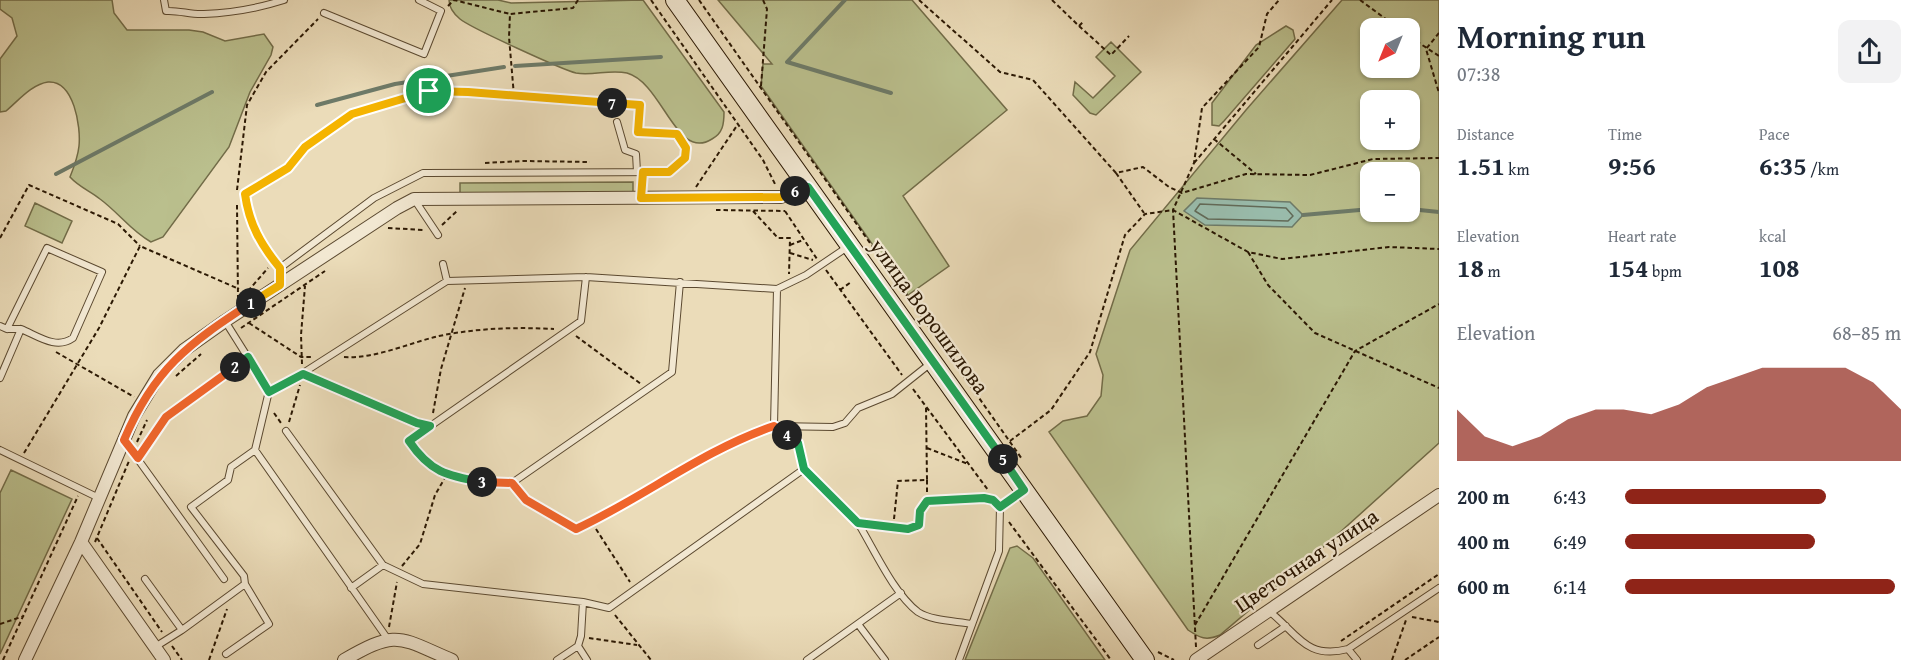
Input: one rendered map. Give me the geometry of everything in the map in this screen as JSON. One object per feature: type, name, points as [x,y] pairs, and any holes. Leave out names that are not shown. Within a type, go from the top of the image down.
[{"type":"main road","name":"улица Ворошилова","points":[[675,0],[1024,490],[1151,656]]},
{"type":"street","points":[[25,660],[81,542],[134,416],[159,375],[184,350],[238,312],[414,199],[781,197],[808,187]]},
{"type":"street","name":"Цветочная улица","points":[[1196,660],[1439,495]]},
{"type":"street","points":[[81,542],[164,660]]},
{"type":"street","points":[[344,660],[387,638],[399,638],[452,660]]},
{"type":"lane","points":[[164,0],[166,11],[182,10],[201,14],[262,7],[284,0]]},
{"type":"lane","points":[[324,13],[424,54],[441,11],[419,0]]},
{"type":"lane","points":[[617,122],[625,150],[636,154],[640,172],[641,198]]},
{"type":"lane","points":[[280,268],[374,198],[423,173],[669,172],[685,158],[686,148],[677,134],[638,132]]},
{"type":"lane","points":[[280,285],[280,268],[262,247],[248,215],[245,194],[288,168]]},
{"type":"lane","points":[[414,199],[437,233]]},
{"type":"lane","points":[[226,654],[269,624],[245,584],[244,576],[191,507],[228,480],[231,467],[255,450],[269,392],[303,374],[447,280],[586,277],[777,289],[850,246]]},
{"type":"lane","points":[[0,326],[7,329],[21,329],[55,344],[65,344],[73,338],[102,272],[47,248],[7,329]]},
{"type":"lane","points":[[442,264],[447,280]]},
{"type":"lane","points":[[409,441],[582,321],[586,277]]},
{"type":"lane","points":[[680,282],[672,372],[512,483],[526,500],[576,529],[736,439],[774,426],[833,427],[845,423],[858,408],[892,394],[934,361]]},
{"type":"lane","points":[[774,426],[777,289]]},
{"type":"lane","points":[[225,321],[269,392]]},
{"type":"lane","points":[[0,378],[21,329]]},
{"type":"lane","points":[[154,432],[166,417],[248,357]]},
{"type":"lane","points":[[774,426],[798,443],[804,469],[858,523],[901,593],[918,611],[928,616],[972,624]]},
{"type":"lane","points":[[286,431],[383,565],[423,584],[583,602],[609,608],[804,469]]},
{"type":"lane","points":[[124,440],[224,579]]},
{"type":"lane","points":[[0,450],[99,498]]},
{"type":"lane","points":[[255,450],[387,638]]},
{"type":"lane","points":[[1000,507],[1024,490]]},
{"type":"lane","points":[[858,523],[908,529],[919,525],[920,511],[927,501],[984,498],[993,500],[1000,507],[999,551],[959,660]]},
{"type":"lane","points":[[351,588],[383,565]]},
{"type":"lane","points":[[145,579],[182,630]]},
{"type":"lane","points":[[155,647],[245,584]]},
{"type":"lane","points":[[1269,611],[1308,650],[1333,654],[1348,649],[1439,588]]},
{"type":"lane","points":[[807,660],[901,593]]},
{"type":"lane","points":[[557,660],[578,646],[581,636],[583,602]]},
{"type":"lane","points":[[858,624],[885,660]]},
{"type":"lane","points":[[1258,645],[1286,626]]},
{"type":"lane","points":[[578,646],[587,660]]},
{"type":"lane","points":[[1348,649],[1357,660]]},
{"type":"path","points":[[441,11],[454,0],[510,14],[573,8],[578,0]]},
{"type":"path","points":[[699,0],[1024,463]]},
{"type":"path","points":[[761,86],[767,9],[763,0]]},
{"type":"path","points":[[919,0],[999,72],[1033,80],[1116,173],[1145,214]]},
{"type":"path","points":[[1052,0],[1111,55],[1129,36]]},
{"type":"path","points":[[1196,660],[1173,210],[1194,163],[1202,108],[1259,47],[1267,14],[1279,0]]},
{"type":"path","points":[[1194,163],[1332,0]]},
{"type":"path","points":[[1360,0],[1384,18]]},
{"type":"path","points":[[237,194],[247,105],[267,72],[324,13]]},
{"type":"path","points":[[510,14],[509,37],[514,96]]},
{"type":"path","points":[[1079,26],[1084,21]]},
{"type":"path","points":[[1426,49],[1439,33]]},
{"type":"path","points":[[1420,44],[1439,56]]},
{"type":"path","points":[[1426,49],[1439,93]]},
{"type":"path","points":[[288,168],[305,147],[352,114],[429,91],[640,105],[638,132]]},
{"type":"path","points":[[694,189],[738,124]]},
{"type":"path","points":[[1214,139],[1256,174]]},
{"type":"path","points":[[1116,173],[1143,167],[1169,187],[1182,193],[1246,174],[1310,175],[1373,159],[1439,158]]},
{"type":"path","points":[[0,238],[29,185],[118,224],[140,246],[239,289]]},
{"type":"path","points":[[237,204],[238,312],[248,323],[301,357],[350,358],[452,334],[487,329],[567,330],[647,389]]},
{"type":"path","points":[[388,228],[437,233],[460,207],[450,207]]},
{"type":"path","points":[[705,210],[785,211]]},
{"type":"path","points":[[1009,441],[1051,410],[1090,352],[1125,235],[1145,214],[1173,210],[1248,252],[1282,259],[1389,247],[1439,249]]},
{"type":"path","points":[[752,211],[778,238],[790,238],[789,283]]},
{"type":"path","points":[[379,234],[396,223]]},
{"type":"path","points":[[790,246],[803,240]]},
{"type":"path","points":[[20,460],[37,436],[99,328],[140,246]]},
{"type":"path","points":[[1248,252],[1268,285],[1315,333],[1439,388]]},
{"type":"path","points":[[790,253],[819,261]]},
{"type":"path","points":[[234,333],[333,266]]},
{"type":"path","points":[[303,374],[406,419],[430,426],[441,369],[467,279]]},
{"type":"path","points":[[840,290],[851,282]]},
{"type":"path","points":[[286,431],[303,374],[301,357],[305,285]]},
{"type":"path","points":[[1195,625],[1355,351],[1439,303]]},
{"type":"path","points":[[55,344],[52,349],[134,397]]},
{"type":"path","points":[[266,402],[286,431]]},
{"type":"path","points":[[926,407],[927,501]]},
{"type":"path","points":[[138,458],[154,432]]},
{"type":"path","points":[[409,441],[421,459],[446,476],[482,482],[512,483]]},
{"type":"path","points":[[927,448],[968,464]]},
{"type":"path","points":[[387,638],[397,572],[420,544],[435,495],[446,476]]},
{"type":"path","points":[[893,527],[898,481],[927,480]]},
{"type":"path","points":[[1000,507],[1111,660]]},
{"type":"path","points":[[591,522],[635,590]]},
{"type":"path","points":[[97,538],[182,660]]},
{"type":"path","points":[[1338,643],[1439,574]]},
{"type":"path","points":[[1392,660],[1416,590]]},
{"type":"path","points":[[208,660],[233,592]]},
{"type":"path","points":[[609,608],[651,660]]},
{"type":"path","points":[[0,624],[24,616]]},
{"type":"path","points":[[581,636],[637,645]]},
{"type":"path","points":[[1405,660],[1439,637]]},
{"type":"path","points":[[1151,656],[1174,660]]},
{"type":"green space","points":[[0,0],[112,0],[114,13],[127,30],[189,30],[203,32],[225,41],[264,34],[273,47],[271,55],[250,92],[229,147],[163,237],[151,242],[144,238],[107,204],[70,177],[76,162],[79,128],[74,106],[64,88],[57,83],[42,83],[6,111],[0,112],[0,59],[17,36],[12,18],[0,9]]},
{"type":"green space","points":[[449,0],[498,0],[511,3],[643,0],[724,112],[721,131],[716,137],[699,143],[689,140],[679,131],[640,80],[627,73],[576,73],[554,65],[468,24],[454,13]]},
{"type":"green space","points":[[718,0],[912,0],[1007,110],[903,196],[949,266],[908,295],[761,86],[763,64],[772,64]]},
{"type":"green space","points":[[1342,0],[1439,0],[1439,443],[1327,544],[1215,637],[1200,637],[1188,630],[1049,432],[1063,421],[1087,416],[1101,396],[1103,375],[1096,354],[1130,250],[1246,110]]},
{"type":"green space","points":[[1286,26],[1293,30],[1295,39],[1224,121],[1219,126],[1212,125],[1212,103],[1256,45]]},
{"type":"green space","points":[[1111,42],[1141,72],[1096,115],[1090,113],[1073,95],[1075,82],[1093,98],[1115,76],[1096,57]]},
{"type":"green space","points":[[633,182],[633,192],[460,193],[460,183]]},
{"type":"green space","points":[[35,203],[72,221],[62,243],[25,226]]},
{"type":"green space","points":[[11,470],[72,499],[0,654],[0,493]]},
{"type":"green space","points":[[1017,546],[1033,558],[1105,660],[965,660],[1010,548]]},
{"type":"water","points":[[1197,198],[1290,202],[1303,215],[1292,227],[1205,225],[1184,211]]},
{"type":"waterway","points":[[845,0],[787,62],[891,93]]},
{"type":"waterway","points":[[515,66],[661,57]]},
{"type":"waterway","points":[[317,105],[395,84],[504,67]]},
{"type":"waterway","points":[[56,174],[212,92]]},
{"type":"waterway","points":[[1303,215],[1360,210]]},
{"type":"waterway","points":[[1420,210],[1439,212]]},
{"type":"route","points":[[429,91],[640,105],[638,132],[677,134],[686,148],[685,158],[669,172],[643,172],[641,198],[781,197],[808,187],[1024,490],[1000,507],[993,500],[984,498],[927,501],[920,511],[919,525],[908,529],[858,523],[831,493],[804,469],[798,443],[774,426],[736,439],[700,458],[630,502],[576,529],[526,500],[512,483],[482,482],[446,476],[421,459],[409,441],[430,426],[417,423],[303,374],[269,392],[248,357],[166,417],[138,458],[124,440],[134,416],[159,375],[184,350],[280,285],[280,268],[262,247],[248,215],[245,194],[288,168],[305,147],[352,114],[429,91]]}]
